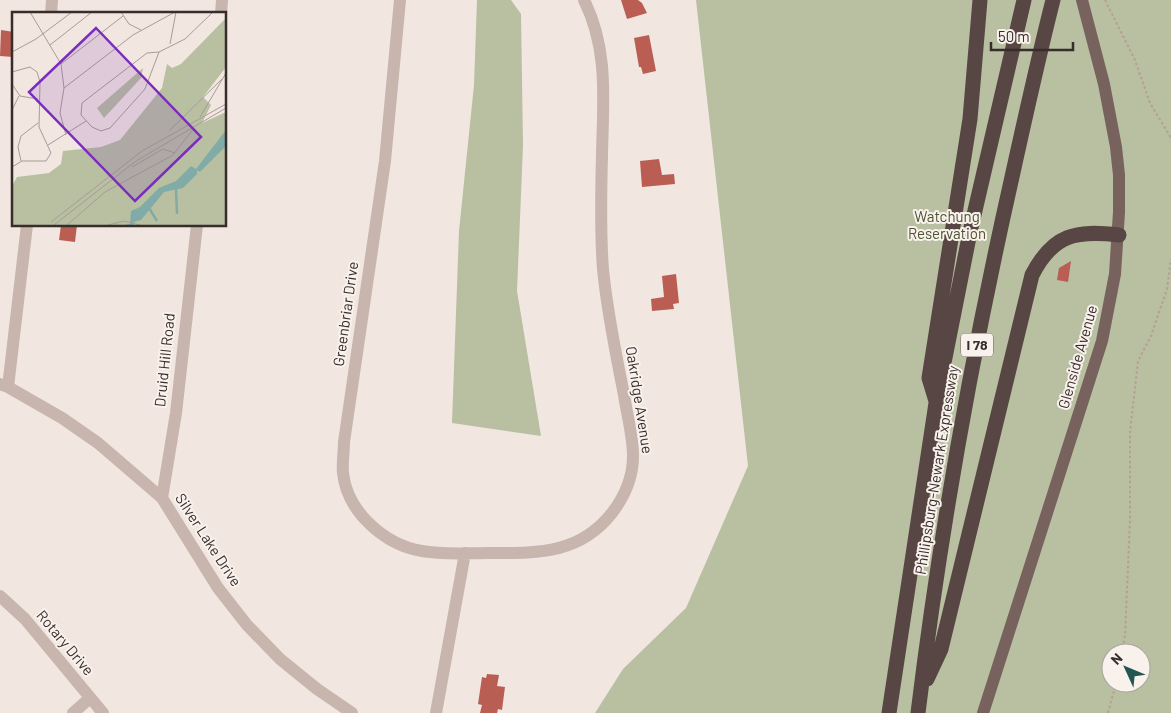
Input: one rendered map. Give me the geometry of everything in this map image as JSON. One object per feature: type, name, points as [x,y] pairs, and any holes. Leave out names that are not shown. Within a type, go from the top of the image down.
[{"type":"highway","points":[[936,403],[929,378],[970,119],[980,0]]},
{"type":"highway","name":"Phillipsburg-Newark Expressway","points":[[889,713],[936,403],[970,232],[1024,0]]},
{"type":"highway","name":"Phillipsburg-Newark Expressway","points":[[918,713],[949,500],[973,364],[1000,230],[1053,0]]},
{"type":"highway","points":[[920,694],[940,649],[1032,275],[1050,249],[1066,238],[1085,232],[1119,235]]},
{"type":"main road","name":"Glenside Avenue","points":[[982,713],[1102,341],[1115,274],[1119,235],[1119,175],[1116,146],[1104,84],[1082,0]]},
{"type":"street","name":"Greenbriar Drive","points":[[400,0],[385,161],[344,442],[343,475],[355,507],[371,525],[388,538],[405,547],[423,552],[465,553]]},
{"type":"street","name":"Oakridge Avenue","points":[[465,553],[533,553],[550,551],[574,542],[595,530],[612,514],[632,472],[632,443],[603,270],[601,213],[604,99],[602,51],[584,0]]},
{"type":"street","points":[[4,385],[27,226]]},
{"type":"street","name":"Druid Hill Road","points":[[162,498],[176,413],[197,226]]},
{"type":"street","name":"Silver Lake Drive","points":[[4,385],[62,418],[98,443],[162,498],[218,588],[247,625],[280,659],[317,690],[352,713]]},
{"type":"street","points":[[436,713],[465,553]]},
{"type":"street","name":"Rotary Drive","points":[[0,596],[25,619],[103,713]]},
{"type":"street","points":[[73,713],[90,698]]},
{"type":"path","points":[[1105,0],[1135,60],[1150,103],[1171,138]]},
{"type":"path","points":[[1124,643],[1130,521],[1130,432],[1138,361],[1151,336],[1167,289],[1171,258]]},
{"type":"path","points":[[1108,713],[1113,693]]},
{"type":"green space","points":[[477,0],[511,0],[521,14],[523,146],[517,291],[541,436],[452,423],[459,231],[474,85]]},
{"type":"green space","name":"Watchung Reservation","points":[[696,0],[1171,0],[1171,713],[595,713],[623,669],[686,608],[748,466]]},
{"type":"building","points":[[621,0],[638,0],[642,3],[647,13],[627,19]]},
{"type":"building","points":[[1,30],[12,32],[12,57],[0,56]]},
{"type":"building","points":[[649,35],[656,71],[643,74],[641,67],[639,67],[634,38]]},
{"type":"building","points":[[659,159],[662,175],[674,174],[675,184],[642,187],[640,161]]},
{"type":"building","points":[[61,226],[77,226],[75,242],[59,240]]},
{"type":"building","points":[[1071,261],[1068,282],[1057,280],[1059,268]]},
{"type":"building","points":[[676,274],[679,303],[673,304],[674,309],[652,311],[651,299],[664,297],[662,276]]},
{"type":"building","points":[[487,674],[499,675],[497,686],[505,687],[502,710],[498,709],[497,713],[480,713],[482,705],[478,704],[482,677],[486,678]]}]
